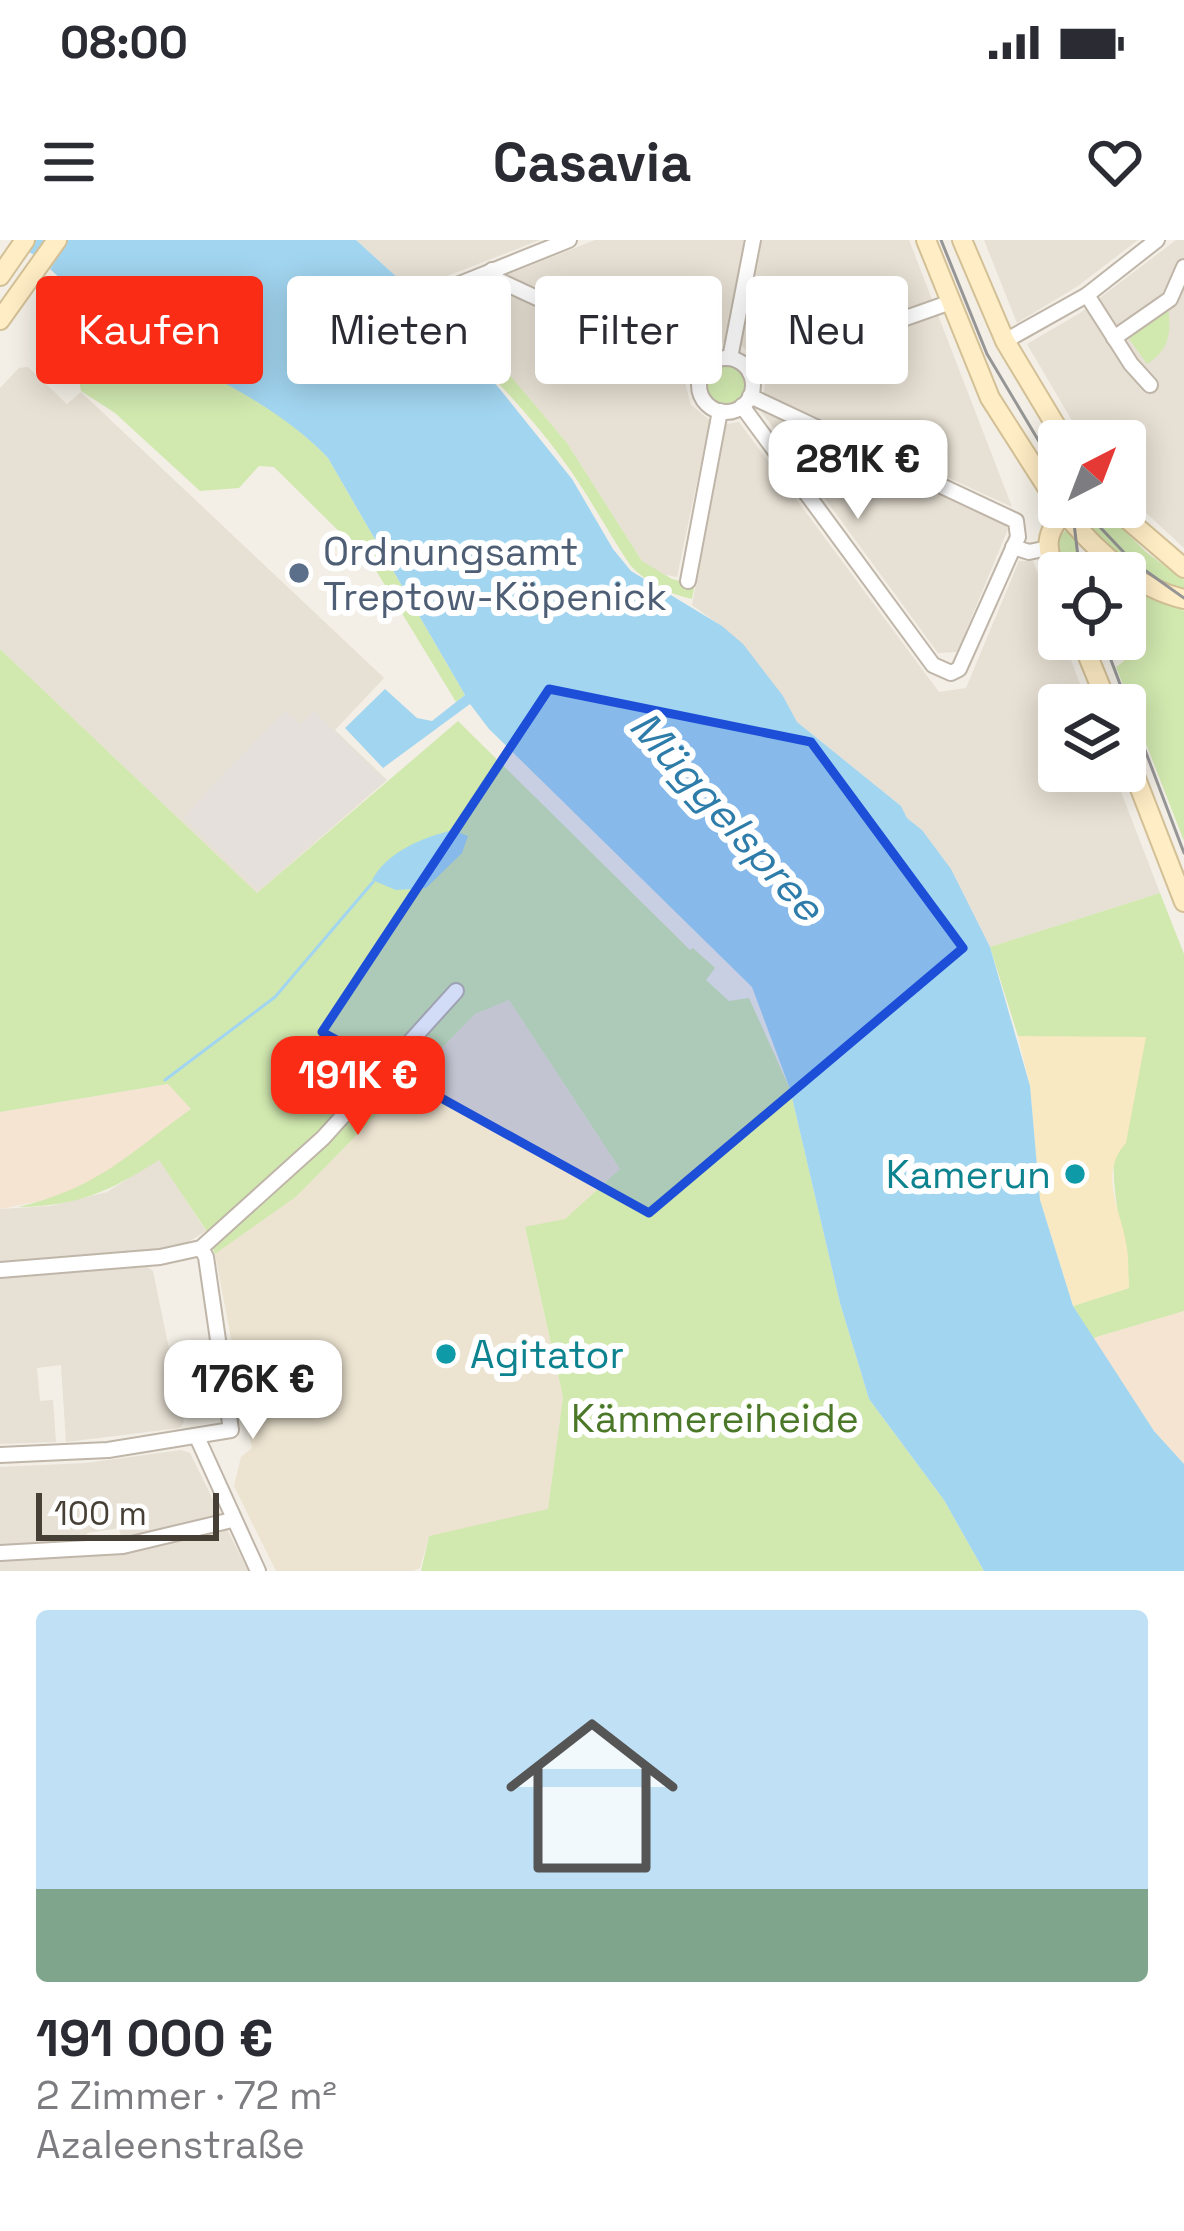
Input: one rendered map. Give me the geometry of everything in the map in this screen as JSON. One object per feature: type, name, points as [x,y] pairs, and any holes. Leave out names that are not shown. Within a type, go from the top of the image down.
[{"type":"main road","points":[[0,276],[26,240]]},
{"type":"main road","points":[[4,315],[56,240]]},
{"type":"main road","points":[[926,240],[1000,417],[1038,472]]},
{"type":"main road","points":[[962,240],[1005,341],[1052,420]]},
{"type":"main road","points":[[1049,552],[1051,528]]},
{"type":"main road","points":[[1084,528],[1136,578],[1154,590],[1184,598]]},
{"type":"main road","points":[[1137,528],[1184,568]]},
{"type":"main road","points":[[1141,792],[1184,902]]},
{"type":"street","points":[[480,276],[569,240]]},
{"type":"street","points":[[730,358],[753,240]]},
{"type":"street","points":[[1005,341],[1087,295],[1157,240]]},
{"type":"street","points":[[1114,338],[1170,299],[1184,267]]},
{"type":"street","points":[[492,271],[498,280],[535,297]]},
{"type":"street","points":[[1087,295],[1150,385]]},
{"type":"street","points":[[908,317],[951,302]]},
{"type":"street","points":[[722,360],[730,358],[746,369]]},
{"type":"street","points":[[701,384],[701,397],[720,411]]},
{"type":"street","points":[[720,411],[746,401],[1016,520],[1020,530],[964,661],[951,673],[934,665],[746,401],[748,384]]},
{"type":"street","points":[[688,581],[720,411]]},
{"type":"street","points":[[1013,547],[1029,552],[1048,548]]},
{"type":"street","points":[[0,1270],[160,1257],[201,1248],[323,1138],[456,991]]},
{"type":"street","points":[[0,1455],[108,1450],[231,1430],[201,1248]]},
{"type":"street","points":[[197,1437],[258,1571]]},
{"type":"street","points":[[0,1553],[123,1546],[232,1520]]},
{"type":"highlighted area","points":[[549,689],[811,742],[963,948],[649,1213],[322,1032]]},
{"type":"shaded area","points":[[356,240],[540,240],[447,276],[396,276]]},
{"type":"shaded area","points":[[595,240],[745,240],[726,342],[722,343],[722,276],[535,276],[535,288],[507,275]]},
{"type":"shaded area","points":[[762,240],[909,240],[933,302],[908,311],[908,276],[755,276]]},
{"type":"shaded area","points":[[984,240],[1138,240],[1078,286],[1017,323]]},
{"type":"shaded area","points":[[1176,240],[1184,240],[1184,548],[1146,513],[1146,420],[1072,420],[1027,344],[1080,313]]},
{"type":"shaded area","points":[[511,296],[535,307],[535,384],[685,384],[691,405],[710,420],[677,577],[660,574],[642,561],[567,443],[511,377]]},
{"type":"shaded area","points":[[938,315],[1012,507],[764,393],[764,384],[908,384],[908,325]]},
{"type":"shaded area","points":[[28,367],[36,375],[36,384],[46,384],[67,404],[81,392],[384,678],[335,730],[387,780],[257,893],[0,649],[0,388],[19,368]]},
{"type":"shaded area","points":[[758,407],[1004,522],[1008,529],[957,652],[938,653]]},
{"type":"shaded area","points":[[739,422],[939,692],[966,688],[1019,561],[1033,561],[1038,574],[1038,660],[1071,660],[1080,684],[1038,684],[1038,792],[1121,792],[1160,893],[990,947],[951,869],[922,830],[901,806],[797,722],[783,696],[721,626],[692,605],[726,424]]},
{"type":"shaded area","points":[[285,710],[300,724],[313,711],[385,780],[258,890],[183,817]]},
{"type":"shaded area","points":[[509,1000],[620,1169],[565,1219],[525,1228],[563,1397],[548,1510],[429,1536],[420,1568],[413,1571],[276,1571],[234,1486],[241,1457],[252,1448],[215,1254],[297,1196],[475,1014]]},
{"type":"shaded area","points":[[169,1084],[191,1109],[111,1171],[55,1198],[0,1209],[0,1112]]},
{"type":"shaded area","points":[[159,1159],[206,1231],[158,1252],[0,1264],[0,1209],[51,1206],[107,1192]]},
{"type":"shaded area","points":[[147,1267],[153,1271],[184,1422],[180,1428],[66,1442],[61,1365],[37,1368],[40,1401],[53,1400],[56,1442],[0,1444],[0,1278]]},
{"type":"shaded area","points":[[1184,1311],[1184,1464],[1154,1431],[1093,1338]]},
{"type":"shaded area","points":[[181,1450],[190,1453],[223,1520],[122,1540],[119,1528],[87,1533],[87,1542],[0,1545],[0,1467],[86,1463]]},
{"type":"shaded area","points":[[226,1527],[248,1571],[0,1571],[0,1559],[122,1555],[123,1549]]},
{"type":"green space","points":[[1168,305],[1168,339],[1147,364],[1127,336]]},
{"type":"green space","points":[[722,364],[733,365],[744,376],[744,392],[733,403],[717,403],[706,392],[704,384],[722,384]]},
{"type":"green space","points":[[511,377],[567,443],[642,561],[672,579],[695,584],[692,599],[658,587],[630,565],[579,482],[499,384],[511,384]]},
{"type":"green space","points":[[80,384],[228,384],[303,434],[328,458],[465,695],[456,702],[372,564],[274,467],[259,466],[239,488],[200,491],[115,413],[81,391]]},
{"type":"green space","points":[[1092,528],[1122,528],[1146,552],[1110,552]]},
{"type":"green space","points":[[1067,529],[1075,532],[1077,552],[1060,552],[1058,539]]},
{"type":"green space","points":[[1146,552],[1184,580],[1184,594],[1146,577]]},
{"type":"green space","points":[[1146,591],[1184,611],[1184,841],[1146,744],[1146,684],[1123,684],[1116,667],[1124,661],[1146,660]]},
{"type":"green space","name":"Kämmereiheide","points":[[0,649],[257,893],[458,721],[690,950],[715,968],[706,980],[729,1001],[749,998],[790,1089],[840,1303],[869,1399],[944,1500],[984,1571],[421,1571],[429,1536],[548,1509],[563,1397],[525,1227],[565,1219],[620,1169],[509,1000],[475,1014],[297,1196],[215,1254],[206,1230],[159,1160],[92,1195],[59,1204],[18,1207],[91,1180],[191,1109],[168,1084],[0,1112]]},
{"type":"green space","points":[[1160,893],[1184,954],[1184,1311],[1093,1338],[1073,1306],[1129,1288],[1114,1156],[1018,1036],[990,947]]},
{"type":"sand","name":"Kamerun","points":[[1018,1036],[1146,1037],[1126,1143],[1112,1181],[1127,1248],[1129,1288],[1073,1306],[1040,1200],[1030,1086]]},
{"type":"water","name":"Müggelspree","points":[[26,240],[356,240],[396,276],[287,276],[287,384],[495,384],[572,479],[631,571],[722,626],[743,644],[797,722],[901,806],[951,869],[990,947],[1030,1086],[1040,1200],[1073,1306],[1154,1431],[1184,1464],[1184,1571],[984,1571],[944,1500],[869,1399],[840,1303],[790,1089],[752,987],[489,729],[470,704],[383,768],[345,728],[385,689],[417,718],[432,721],[465,695],[328,458],[270,410],[226,384],[263,384],[263,276],[58,276],[50,269],[56,260],[41,249],[36,256],[27,251]]},
{"type":"water","points":[[453,830],[468,836],[462,853],[426,888],[396,890],[372,880],[407,847]]},
{"type":"waterway","points":[[165,1080],[275,997],[373,882]]},
{"type":"tram line","points":[[941,240],[987,354],[1038,440]]},
{"type":"tram line","points":[[1075,528],[1077,552]]},
{"type":"tram line","points":[[1101,528],[1132,561],[1184,598]]},
{"type":"tram line","points":[[1111,660],[1184,853]]},
{"type":"place","name":"Ordnungsamt Treptow-Köpenick","points":[[299,573]]},
{"type":"place","name":"Kamerun","points":[[1075,1174]]},
{"type":"place","name":"Agitator","points":[[446,1354]]}]
